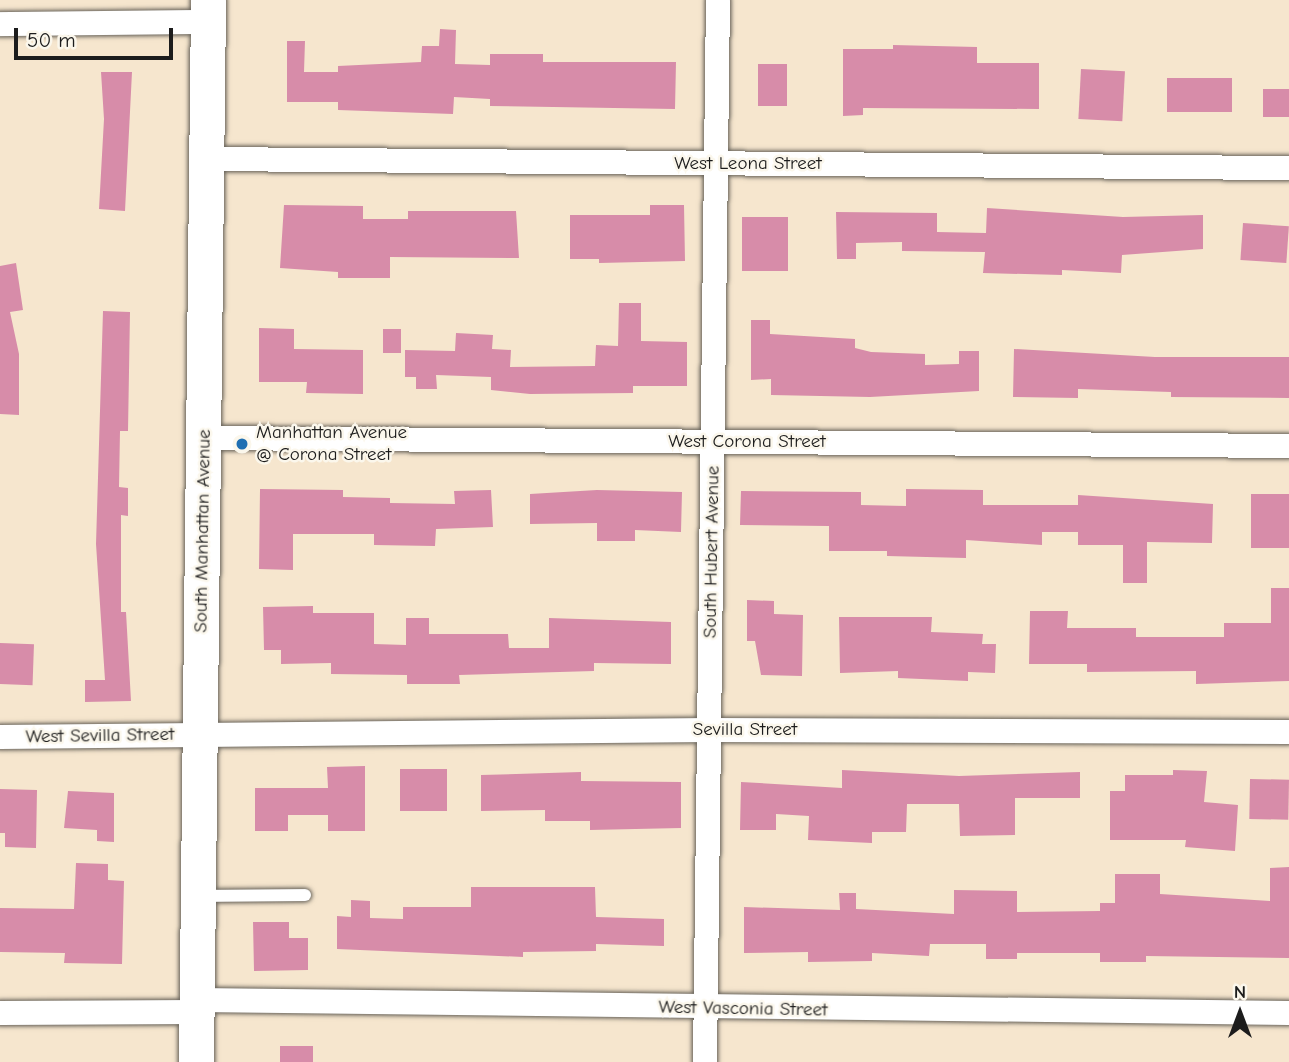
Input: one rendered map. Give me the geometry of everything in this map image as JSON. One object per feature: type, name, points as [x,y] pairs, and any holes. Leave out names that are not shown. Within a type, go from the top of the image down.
[{"type":"main road","name":"South Manhattan Avenue","points":[[196,1062],[207,11]]},
{"type":"street","name":"South Hubert Avenue","points":[[705,1062],[718,0]]},
{"type":"street","points":[[0,24],[207,11]]},
{"type":"street","name":"West Leona Street","points":[[207,159],[1289,168]]},
{"type":"street","name":"West Corona Street","points":[[204,438],[1289,446]]},
{"type":"street","name":"Sevilla Street","points":[[201,735],[709,730],[1289,732]]},
{"type":"street","name":"West Sevilla Street","points":[[0,737],[201,735]]},
{"type":"street","name":"West Vasconia Street","points":[[0,1013],[197,1006],[1289,1013]]},
{"type":"lane","points":[[198,896],[305,895]]},
{"type":"building","points":[[440,29],[456,30],[455,64],[490,65],[490,54],[543,54],[543,62],[676,62],[675,109],[490,106],[490,99],[454,97],[453,114],[338,110],[338,102],[287,102],[287,41],[305,41],[304,72],[338,72],[338,66],[421,62],[422,46],[439,46]]},
{"type":"building","points":[[893,45],[977,47],[977,63],[1039,63],[1039,109],[863,108],[863,115],[843,116],[843,49],[893,49]]},
{"type":"building","points":[[758,64],[787,64],[787,106],[758,106]]},
{"type":"building","points":[[1081,69],[1125,71],[1122,121],[1078,119]]},
{"type":"building","points":[[101,72],[132,72],[125,211],[99,209],[104,119]]},
{"type":"building","points":[[1167,78],[1232,78],[1232,112],[1167,112]]},
{"type":"building","points":[[1263,89],[1289,89],[1289,117],[1263,117]]},
{"type":"building","points":[[284,205],[363,206],[363,219],[408,219],[408,211],[516,211],[519,258],[390,257],[390,278],[338,278],[338,272],[280,268]]},
{"type":"building","points":[[650,205],[684,205],[685,261],[599,263],[599,259],[570,259],[570,215],[650,215]]},
{"type":"building","points":[[987,208],[1123,217],[1203,215],[1203,249],[1122,255],[1121,273],[1062,270],[1062,275],[983,273],[985,252],[902,251],[902,242],[856,243],[856,259],[837,259],[836,212],[937,213],[937,232],[986,233]]},
{"type":"building","points":[[742,217],[788,217],[788,271],[742,271]]},
{"type":"building","points":[[1243,223],[1289,226],[1286,263],[1240,260]]},
{"type":"building","points":[[16,263],[23,310],[10,312],[19,354],[19,415],[0,414],[0,266]]},
{"type":"building","points":[[619,303],[641,303],[641,341],[687,342],[687,386],[633,386],[633,393],[530,394],[491,390],[491,377],[436,375],[437,389],[416,389],[416,377],[405,377],[405,350],[455,351],[456,333],[493,335],[492,349],[511,350],[510,367],[595,366],[596,345],[618,346]]},
{"type":"building","points":[[103,311],[130,312],[128,431],[120,431],[119,487],[128,488],[128,516],[121,515],[121,612],[126,612],[131,701],[85,702],[85,680],[105,680],[96,544]]},
{"type":"building","points":[[751,320],[770,320],[770,334],[855,339],[855,348],[871,352],[925,354],[925,365],[959,364],[959,351],[979,351],[979,391],[870,397],[771,395],[771,379],[751,380]]},
{"type":"building","points":[[259,328],[294,329],[294,349],[363,350],[363,394],[306,393],[307,382],[259,382]]},
{"type":"building","points":[[383,329],[401,329],[401,353],[383,353]]},
{"type":"building","points":[[1014,349],[1155,357],[1289,357],[1289,398],[1171,397],[1171,392],[1078,389],[1078,398],[1013,397]]},
{"type":"building","points":[[260,489],[343,490],[343,497],[390,498],[390,503],[455,504],[454,491],[491,490],[493,527],[436,529],[435,546],[374,545],[374,534],[293,534],[293,570],[259,569]]},
{"type":"building","points":[[906,489],[983,490],[983,505],[1078,505],[1078,495],[1213,504],[1212,543],[1147,542],[1147,583],[1123,583],[1123,545],[1078,545],[1078,532],[1042,532],[1042,545],[966,540],[966,558],[887,556],[887,551],[829,551],[829,526],[740,525],[741,491],[861,492],[861,505],[906,506]]},
{"type":"building","points":[[597,490],[682,492],[681,532],[635,530],[635,541],[597,541],[597,523],[530,524],[530,494]]},
{"type":"building","points":[[1251,494],[1289,494],[1289,548],[1251,548]]},
{"type":"building","points":[[1271,588],[1289,588],[1289,681],[1196,684],[1196,671],[1087,672],[1087,664],[1029,664],[1030,611],[1068,611],[1067,628],[1136,628],[1136,637],[1224,637],[1224,623],[1271,623]]},
{"type":"building","points":[[747,600],[774,601],[774,614],[803,615],[802,676],[761,675],[755,641],[747,641]]},
{"type":"building","points":[[313,606],[313,613],[374,613],[374,644],[406,645],[406,618],[429,618],[429,634],[508,634],[509,648],[549,648],[549,618],[671,622],[671,664],[594,663],[594,671],[459,675],[460,684],[407,684],[407,675],[331,674],[331,663],[281,664],[281,650],[264,650],[263,607]]},
{"type":"building","points":[[839,617],[932,617],[931,632],[983,634],[982,644],[996,644],[995,673],[968,672],[968,681],[898,678],[898,671],[840,673]]},
{"type":"building","points":[[0,643],[34,644],[33,685],[0,684]]},
{"type":"building","points":[[365,766],[365,831],[328,831],[328,815],[288,815],[288,831],[255,831],[255,788],[328,788],[327,767]]},
{"type":"building","points":[[400,769],[447,769],[447,811],[400,811]]},
{"type":"building","points":[[842,770],[959,776],[1080,772],[1080,798],[1015,798],[1015,835],[960,836],[959,804],[907,804],[906,832],[872,832],[872,843],[808,840],[809,816],[776,814],[776,830],[740,830],[741,782],[842,788]]},
{"type":"building","points":[[1173,770],[1207,771],[1204,802],[1238,805],[1235,851],[1185,847],[1186,840],[1110,840],[1110,791],[1125,791],[1125,775],[1173,775]]},
{"type":"building","points":[[581,772],[581,781],[681,782],[681,828],[590,830],[590,821],[545,821],[545,810],[481,811],[481,775]]},
{"type":"building","points":[[1250,779],[1289,780],[1288,820],[1249,819]]},
{"type":"building","points":[[0,789],[37,790],[36,848],[5,847],[5,833],[0,833]]},
{"type":"building","points":[[68,791],[114,793],[114,842],[97,841],[97,830],[64,828]]},
{"type":"building","points":[[76,863],[108,864],[108,880],[124,881],[122,964],[64,963],[65,953],[0,952],[0,908],[74,909]]},
{"type":"building","points":[[1289,867],[1289,958],[1146,956],[1146,962],[1100,962],[1100,953],[1017,953],[1017,959],[986,959],[986,944],[930,944],[929,956],[872,953],[872,961],[808,962],[808,952],[744,953],[744,907],[840,910],[839,893],[856,893],[856,909],[954,914],[954,890],[1017,891],[1017,912],[1100,911],[1100,903],[1115,903],[1115,874],[1160,874],[1160,894],[1270,901],[1270,868]]},
{"type":"building","points":[[471,887],[595,887],[596,917],[664,919],[664,946],[596,944],[596,951],[523,952],[523,957],[337,949],[337,916],[351,917],[351,900],[370,901],[370,918],[403,919],[403,907],[471,907]]},
{"type":"building","points":[[253,922],[289,922],[289,938],[308,938],[308,970],[254,971]]},
{"type":"building","points":[[280,1046],[313,1046],[313,1062],[280,1062]]},
{"type":"place","name":"Manhattan Avenue @ Corona Street","points":[[242,444]]}]
